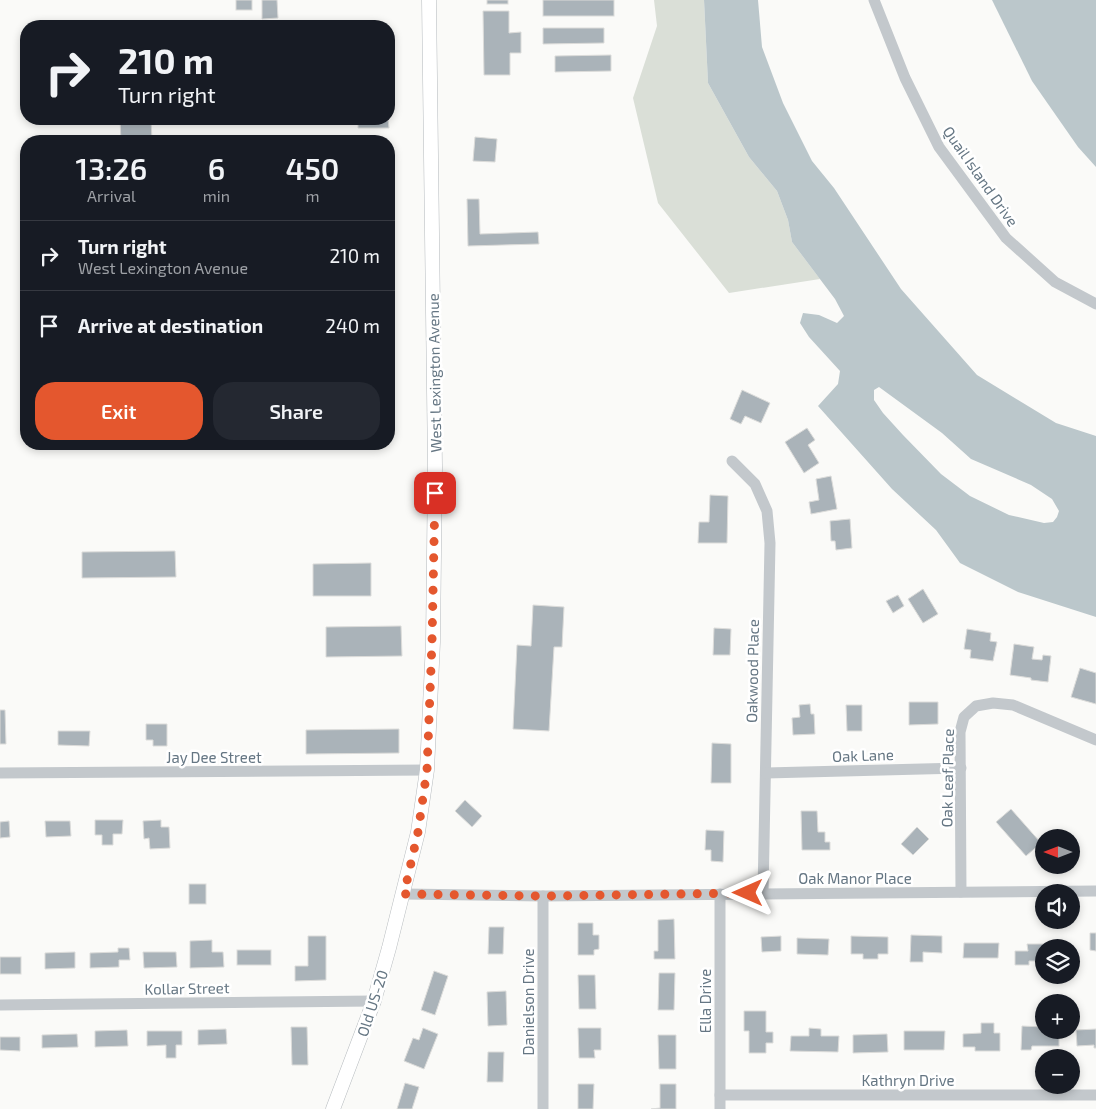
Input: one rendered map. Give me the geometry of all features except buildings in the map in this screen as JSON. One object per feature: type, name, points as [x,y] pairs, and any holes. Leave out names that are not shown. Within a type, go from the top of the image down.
[{"type":"main road","name":"West Lexington Avenue","points":[[404,894],[418,832],[427,770],[433,633],[435,466],[429,0]]},
{"type":"main road","name":"Old US-20","points":[[333,1109],[374,1001],[404,894]]},
{"type":"street","name":"Quail Island Drive","points":[[874,0],[905,78],[939,147],[1006,238],[1055,282],[1096,304]]},
{"type":"street","name":"Oakwood Place","points":[[732,461],[755,484],[767,511],[770,543],[763,893]]},
{"type":"street","name":"Oak Leaf Place","points":[[962,892],[960,732],[964,717],[976,706],[993,703],[1013,705],[1096,740]]},
{"type":"street","name":"Oak Lane","points":[[766,773],[961,768]]},
{"type":"street","name":"Jay Dee Street","points":[[0,773],[427,770]]},
{"type":"street","name":"Oak Manor Place","points":[[404,894],[543,896],[1096,891]]},
{"type":"street","name":"Ella Drive","points":[[720,894],[720,1109]]},
{"type":"street","name":"Danielson Drive","points":[[542,1109],[543,896]]},
{"type":"street","name":"Kollar Street","points":[[0,1005],[374,1001]]},
{"type":"street","name":"Kathryn Drive","points":[[720,1094],[1096,1095]]},
{"type":"shaded area","points":[[654,0],[704,0],[708,83],[749,157],[777,191],[788,220],[792,242],[820,279],[729,293],[658,203],[633,98],[657,26]]},
{"type":"shaded area","points":[[704,0],[758,0],[762,47],[783,103],[812,161],[834,188],[901,289],[977,375],[1056,423],[1096,436],[1096,617],[1018,592],[960,563],[936,530],[892,489],[818,406],[838,384],[840,371],[809,337],[800,323],[803,313],[819,315],[837,323],[844,316],[835,299],[792,242],[788,220],[777,191],[749,157],[708,83]],"holes":[[[879,387],[942,433],[971,459],[1031,485],[1052,499],[1059,511],[1057,517],[1053,522],[1044,523],[1009,515],[970,496],[941,474],[883,413],[874,400],[874,390]]]},
{"type":"shaded area","points":[[992,0],[1096,0],[1096,167],[1078,147],[1032,81]]},
{"type":"route","points":[[435,493],[427,770],[418,832],[404,894],[543,896],[748,893]]}]
